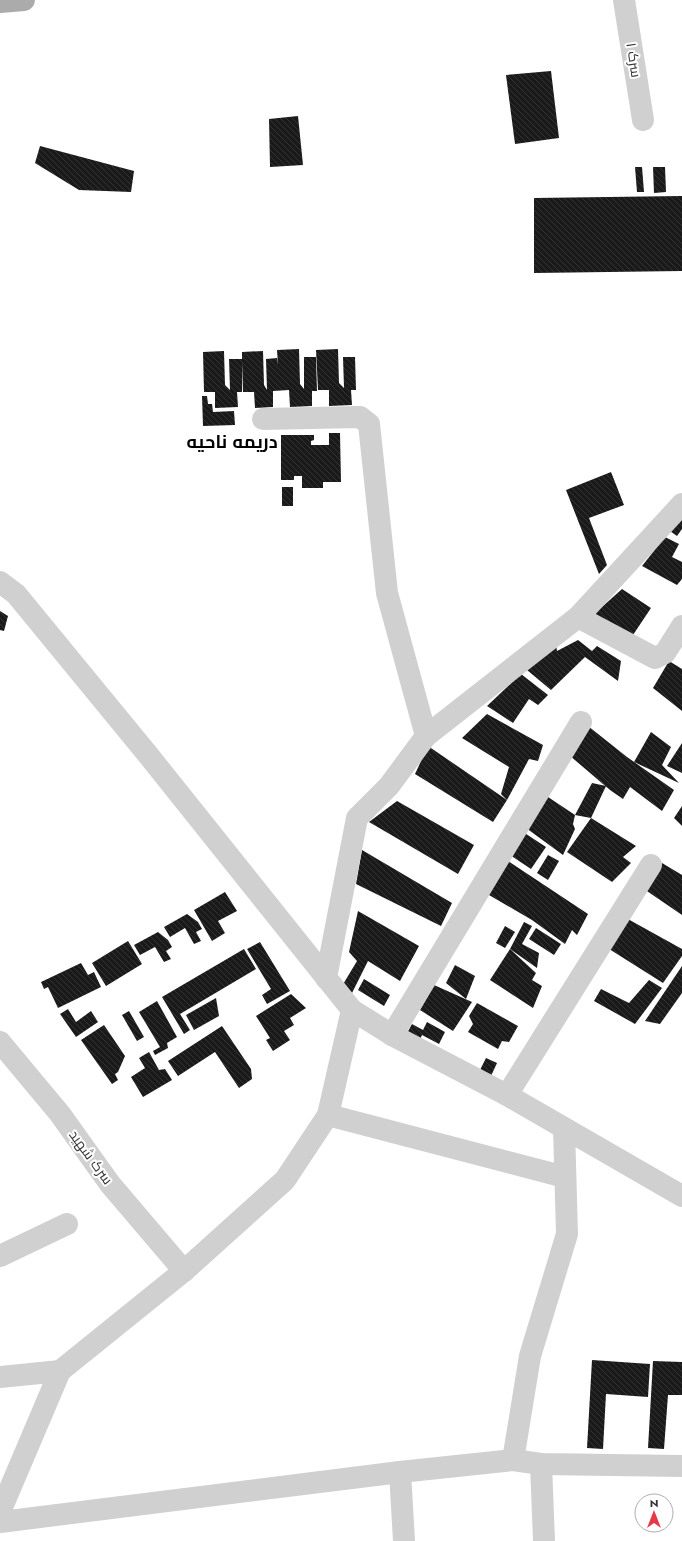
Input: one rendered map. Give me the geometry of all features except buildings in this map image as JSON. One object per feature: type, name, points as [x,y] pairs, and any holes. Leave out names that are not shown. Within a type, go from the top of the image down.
[{"type":"main road","points":[[0,2],[24,0]]},
{"type":"street","name":"سرک ۱","points":[[624,0],[643,120]]},
{"type":"street","points":[[263,419],[360,418],[369,424],[387,593],[426,736]]},
{"type":"street","points":[[326,978],[357,818],[389,786],[426,736],[578,618],[682,504]]},
{"type":"street","points":[[0,582],[16,594],[149,756],[352,1010],[392,1035],[507,1095],[682,1196]]},
{"type":"street","points":[[578,618],[655,658],[665,653],[682,626]]},
{"type":"street","points":[[392,1035],[581,722]]},
{"type":"street","points":[[507,1095],[651,865]]},
{"type":"street","points":[[0,1512],[60,1371],[184,1271],[285,1180],[328,1115],[352,1010]]},
{"type":"street","name":"سرک شهید","points":[[0,1042],[60,1114],[110,1184],[184,1271]]},
{"type":"street","points":[[328,1115],[565,1177]]},
{"type":"street","points":[[513,1460],[530,1356],[567,1234],[564,1128]]},
{"type":"street","points":[[0,1256],[67,1224]]},
{"type":"street","points":[[0,1377],[60,1371]]},
{"type":"street","points":[[0,1522],[400,1472],[513,1460],[541,1464],[682,1466]]},
{"type":"street","points":[[541,1464],[544,1541]]},
{"type":"street","points":[[400,1472],[404,1541]]},
{"type":"district","name":"دریمه ناحیه","points":[[232,442]]}]
